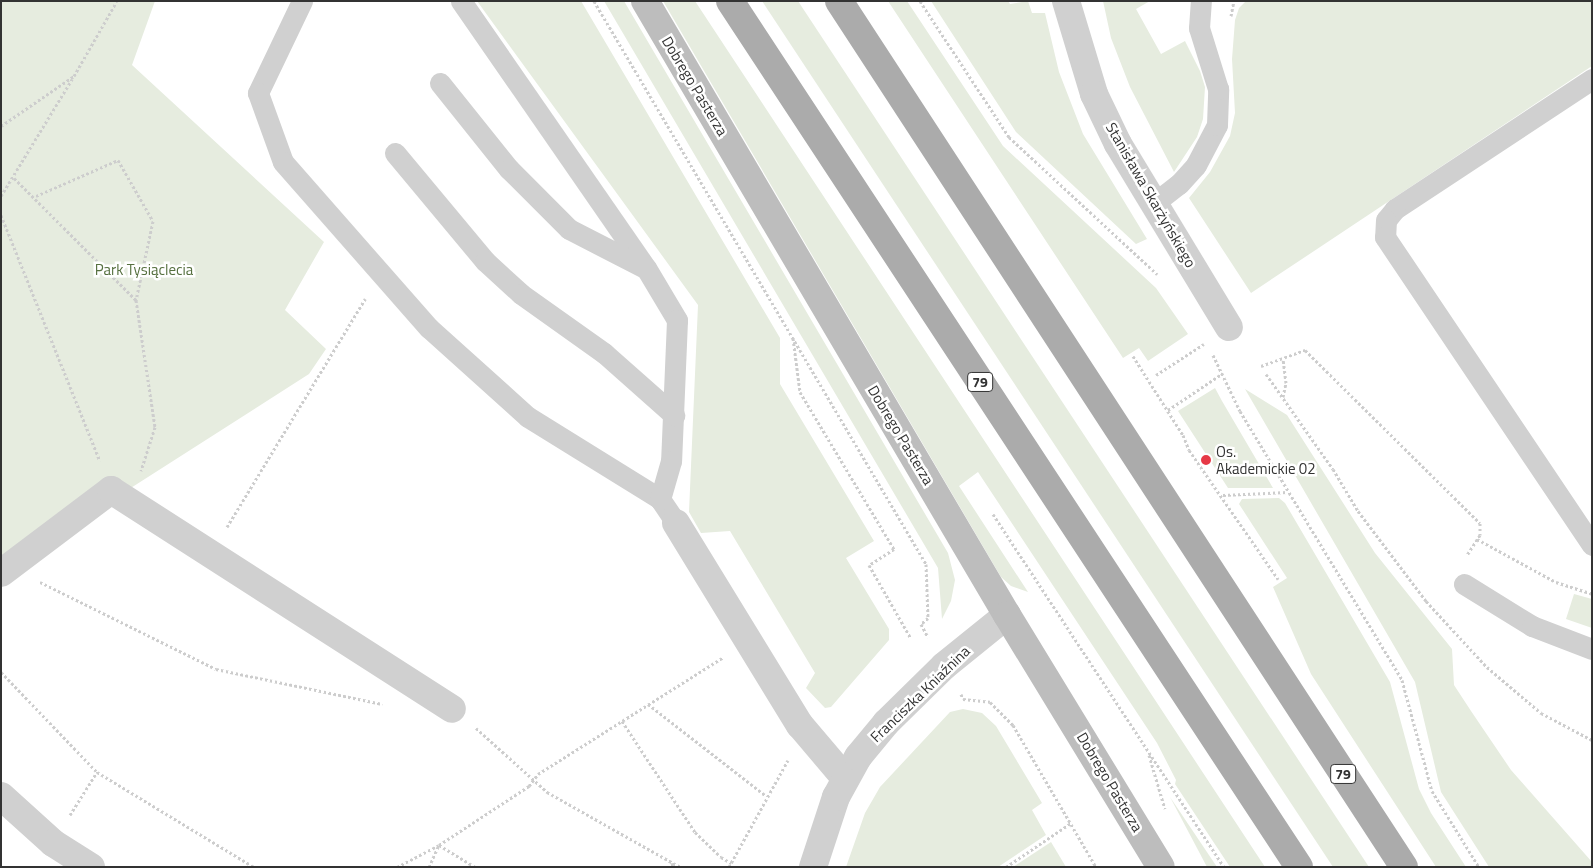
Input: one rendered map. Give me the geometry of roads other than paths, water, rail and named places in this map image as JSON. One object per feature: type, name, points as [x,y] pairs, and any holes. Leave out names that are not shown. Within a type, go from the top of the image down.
[{"type":"main road","name":"79","points":[[730,1],[1299,867]]},
{"type":"main road","name":"79","points":[[839,1],[1404,867]]},
{"type":"street","name":"Dobrego Pasterza","points":[[645,1],[1007,615],[1161,867]]},
{"type":"street","name":"Stanisława Skarżyńskiego","points":[[1066,1],[1094,94],[1153,204],[1229,327]]},
{"type":"street","points":[[5,570],[112,490],[452,709]]},
{"type":"street","points":[[676,522],[800,726],[845,778]]},
{"type":"street","name":"Franciszka Kniaźnina","points":[[813,867],[845,778],[886,723],[944,666],[1007,615]]},
{"type":"street","points":[[1,796],[53,843],[91,867]]},
{"type":"lane","points":[[302,1],[258,93],[266,122],[283,162],[429,328],[528,417],[660,499],[676,522]]},
{"type":"lane","points":[[460,1],[646,268],[677,320],[671,461],[660,499]]},
{"type":"lane","points":[[1153,204],[1180,184],[1196,165],[1217,125],[1218,88],[1199,28],[1201,1]]},
{"type":"lane","points":[[1592,79],[1395,209],[1386,220],[1385,237],[1592,545]]},
{"type":"lane","points":[[440,83],[509,169],[569,229],[646,268]]},
{"type":"lane","points":[[395,153],[485,261],[521,294],[604,353],[674,415]]},
{"type":"lane","points":[[1464,584],[1532,626],[1592,649]]},
{"type":"place","name":"Os. Akademickie 02","points":[[1206,460]]},
{"type":"park label","name":"Park Tysiąclecia","points":[[144,270]]}]
